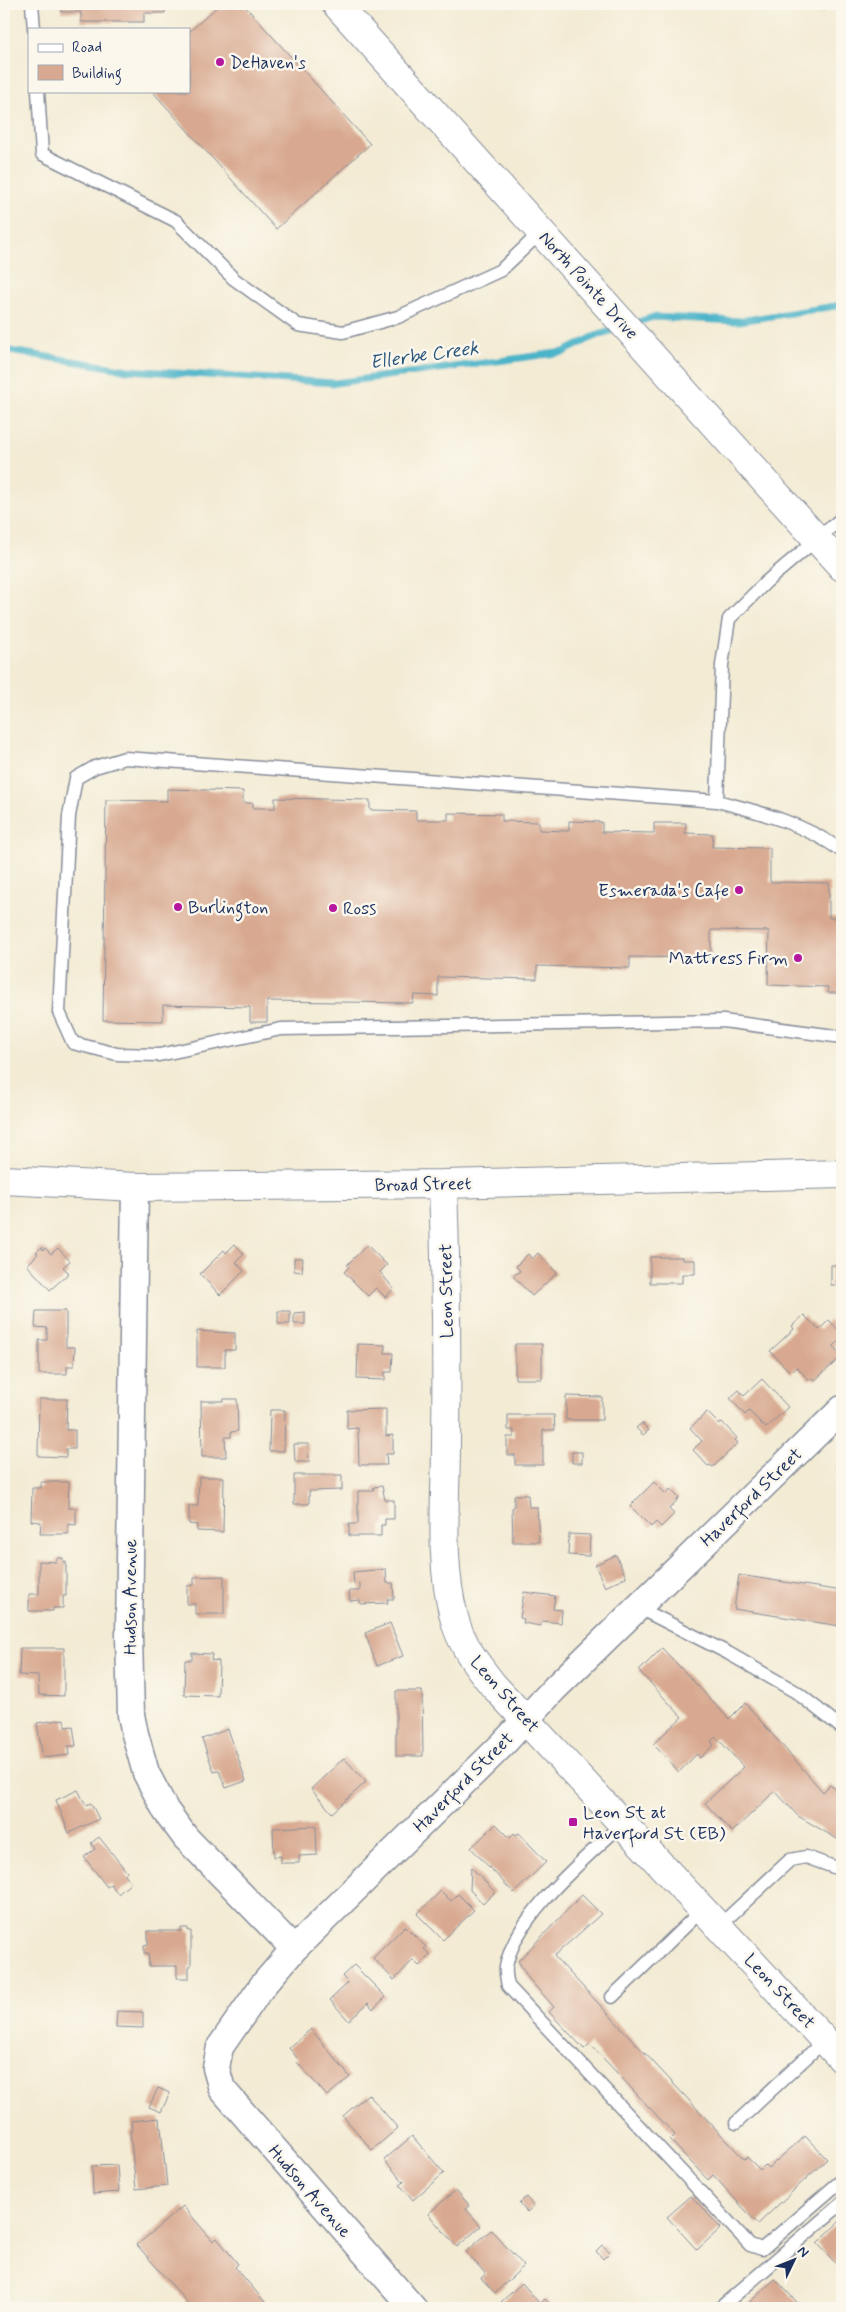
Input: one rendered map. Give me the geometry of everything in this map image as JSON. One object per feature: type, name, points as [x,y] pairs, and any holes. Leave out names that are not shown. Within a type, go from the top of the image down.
[{"type":"main road","name":"North Pointe Drive","points":[[336,4],[842,567]]},
{"type":"main road","name":"Broad Street","points":[[4,1180],[135,1187],[443,1184],[842,1174]]},
{"type":"main road","name":"Leon Street","points":[[443,1184],[447,1289],[446,1570],[454,1618],[475,1662],[493,1685],[836,2049]]},
{"type":"street","name":"Hudson Avenue","points":[[135,1187],[129,1637],[131,1715],[146,1774],[166,1811],[186,1838],[294,1949]]},
{"type":"street","name":"Haverford Street","points":[[216,2068],[220,2047],[263,1985],[294,1949],[842,1409]]},
{"type":"street","name":"Hudson Avenue","points":[[216,2068],[222,2089],[233,2103],[413,2308]]},
{"type":"lane","points":[[32,4],[34,28]]},
{"type":"lane","points":[[38,92],[42,154],[176,221],[234,279],[298,326],[343,332],[398,317],[501,270],[541,232]]},
{"type":"lane","points":[[717,800],[722,666],[730,619],[766,582],[842,518]]},
{"type":"lane","points":[[842,851],[824,838],[767,814],[717,800],[125,758],[95,767],[76,778],[69,816],[59,1012],[73,1043],[117,1054],[159,1055],[281,1029],[723,1022],[842,1038]]},
{"type":"lane","points":[[638,1608],[728,1653],[787,1687],[842,1728]]},
{"type":"lane","points":[[623,1823],[547,1897],[524,1927],[510,1952],[506,1969],[508,1986],[750,2245],[762,2249],[842,2180]]},
{"type":"lane","points":[[612,1997],[711,1918],[790,1860],[806,1857],[842,1870]]},
{"type":"lane","points":[[736,2123],[836,2049]]},
{"type":"lane","points":[[720,2308],[842,2203]]},
{"type":"building","points":[[62,4],[165,4],[165,13],[144,13],[144,22],[81,22],[81,12],[61,12]]},
{"type":"building","points":[[220,4],[243,4],[370,144],[276,229],[153,92],[190,92],[190,31]]},
{"type":"building","points":[[818,4],[831,4],[824,11]]},
{"type":"building","points":[[167,789],[243,791],[243,803],[253,803],[253,808],[275,808],[275,798],[370,800],[370,810],[416,811],[416,820],[448,820],[448,813],[502,814],[502,821],[539,822],[539,830],[569,831],[569,821],[602,822],[602,832],[654,833],[654,823],[686,823],[685,833],[713,834],[712,847],[770,848],[770,882],[829,883],[829,918],[842,918],[842,993],[828,993],[828,987],[768,985],[769,931],[711,930],[711,958],[630,957],[630,968],[537,966],[537,979],[438,977],[438,996],[414,995],[413,1003],[267,1001],[267,1022],[250,1022],[250,1007],[163,1005],[163,1021],[103,1020],[106,800],[167,801]]},
{"type":"building","points":[[235,1244],[244,1254],[236,1262],[244,1271],[220,1295],[200,1274],[224,1250],[226,1253]]},
{"type":"building","points":[[367,1245],[387,1265],[380,1272],[394,1289],[385,1297],[376,1288],[368,1296],[344,1272],[349,1267],[347,1265]]},
{"type":"building","points":[[42,1247],[43,1250],[45,1248],[51,1254],[58,1248],[70,1261],[63,1267],[69,1273],[50,1290],[27,1265]]},
{"type":"building","points":[[538,1253],[557,1273],[532,1296],[513,1276],[520,1271],[516,1266],[528,1254],[532,1259]]},
{"type":"building","points":[[650,1257],[682,1257],[682,1260],[695,1260],[695,1274],[682,1274],[682,1283],[650,1283]]},
{"type":"building","points":[[294,1258],[303,1258],[302,1272],[294,1271]]},
{"type":"building","points":[[831,1265],[842,1265],[842,1285],[831,1285]]},
{"type":"building","points":[[36,1311],[66,1311],[66,1347],[75,1347],[74,1366],[67,1366],[67,1374],[39,1374],[39,1340],[47,1340],[47,1328],[35,1327]]},
{"type":"building","points":[[278,1311],[290,1311],[290,1324],[278,1324]]},
{"type":"building","points":[[305,1312],[305,1324],[294,1324],[294,1313]]},
{"type":"building","points":[[804,1315],[819,1330],[829,1320],[842,1334],[842,1338],[834,1346],[841,1357],[815,1380],[812,1378],[809,1380],[797,1367],[791,1373],[770,1351],[794,1329],[792,1326]]},
{"type":"building","points":[[197,1331],[235,1333],[235,1350],[225,1350],[225,1367],[197,1367]]},
{"type":"building","points":[[358,1344],[385,1345],[385,1353],[393,1353],[392,1372],[385,1372],[385,1380],[357,1379]]},
{"type":"building","points":[[515,1344],[542,1344],[542,1379],[515,1379]]},
{"type":"building","points":[[762,1379],[788,1407],[766,1428],[749,1411],[745,1415],[730,1398],[739,1390],[744,1396]]},
{"type":"building","points":[[566,1396],[602,1397],[602,1420],[566,1420]]},
{"type":"building","points":[[39,1399],[67,1399],[66,1430],[75,1430],[75,1449],[66,1449],[66,1457],[38,1456]]},
{"type":"building","points":[[224,1399],[237,1399],[238,1431],[231,1432],[231,1437],[225,1437],[226,1457],[202,1457],[201,1401],[223,1401]]},
{"type":"building","points":[[386,1409],[386,1436],[393,1435],[393,1454],[386,1454],[387,1465],[359,1465],[358,1428],[347,1429],[347,1410]]},
{"type":"building","points":[[270,1410],[285,1410],[284,1451],[269,1451]]},
{"type":"building","points":[[707,1412],[719,1424],[722,1422],[737,1438],[735,1440],[738,1443],[713,1467],[708,1466],[693,1450],[702,1441],[690,1428]]},
{"type":"building","points":[[508,1415],[554,1415],[555,1430],[543,1430],[543,1465],[515,1465],[515,1455],[507,1455],[507,1437],[514,1437],[514,1430],[508,1430]]},
{"type":"building","points":[[642,1423],[649,1430],[643,1435],[636,1428]]},
{"type":"building","points":[[294,1444],[308,1444],[309,1462],[295,1462]]},
{"type":"building","points":[[572,1452],[582,1452],[582,1463],[572,1463]]},
{"type":"building","points":[[842,1461],[842,1474],[836,1467]]},
{"type":"building","points":[[294,1475],[342,1475],[342,1490],[309,1491],[309,1504],[294,1504]]},
{"type":"building","points":[[199,1477],[224,1477],[223,1532],[197,1531],[197,1525],[189,1524],[189,1506],[198,1506]]},
{"type":"building","points":[[41,1482],[69,1482],[68,1508],[76,1508],[76,1525],[68,1524],[68,1534],[40,1534],[41,1522],[31,1521],[32,1488],[41,1488]]},
{"type":"building","points":[[654,1482],[666,1494],[670,1489],[679,1498],[669,1509],[674,1514],[661,1527],[656,1522],[651,1527],[630,1506]]},
{"type":"building","points":[[382,1486],[385,1500],[394,1500],[394,1519],[385,1519],[385,1525],[381,1525],[381,1536],[349,1536],[349,1524],[358,1524],[358,1491],[373,1491],[374,1487]]},
{"type":"building","points":[[514,1495],[528,1495],[529,1507],[537,1507],[539,1542],[513,1542],[512,1508],[514,1507]]},
{"type":"building","points":[[569,1534],[590,1535],[589,1556],[568,1555]]},
{"type":"building","points":[[616,1555],[626,1577],[605,1587],[595,1565]]},
{"type":"building","points":[[57,1558],[63,1558],[63,1562],[66,1562],[66,1596],[63,1596],[63,1608],[53,1608],[53,1611],[29,1611],[29,1594],[39,1594],[39,1561],[56,1562]]},
{"type":"building","points":[[386,1569],[387,1583],[393,1583],[394,1599],[387,1599],[388,1603],[360,1604],[360,1600],[350,1601],[349,1591],[360,1591],[360,1583],[354,1584],[353,1572]]},
{"type":"building","points":[[739,1575],[842,1591],[840,1626],[734,1609]]},
{"type":"building","points":[[224,1576],[224,1614],[195,1614],[195,1604],[187,1604],[187,1586],[194,1585],[194,1577]]},
{"type":"building","points":[[524,1592],[555,1596],[553,1609],[562,1610],[561,1623],[542,1621],[541,1626],[523,1623],[524,1619],[520,1618]]},
{"type":"building","points":[[390,1623],[403,1656],[377,1666],[365,1633]]},
{"type":"building","points":[[20,1648],[64,1648],[64,1696],[39,1695],[38,1676],[19,1675]]},
{"type":"building","points":[[662,1648],[729,1719],[745,1703],[823,1792],[830,1785],[842,1793],[842,1838],[839,1840],[798,1816],[775,1791],[732,1832],[705,1803],[744,1767],[716,1737],[711,1741],[714,1745],[700,1758],[697,1754],[679,1772],[653,1744],[682,1717],[639,1671]]},
{"type":"building","points":[[192,1653],[212,1654],[211,1660],[219,1661],[218,1696],[184,1695],[185,1660],[192,1660]]},
{"type":"building","points":[[396,1691],[422,1691],[423,1756],[396,1756]]},
{"type":"building","points":[[64,1719],[65,1727],[73,1726],[76,1746],[68,1746],[69,1755],[43,1758],[37,1723]]},
{"type":"building","points":[[228,1729],[246,1781],[226,1788],[219,1771],[214,1772],[202,1739]]},
{"type":"building","points":[[344,1758],[366,1782],[332,1813],[311,1789]]},
{"type":"building","points":[[78,1790],[86,1805],[91,1803],[99,1819],[69,1833],[56,1800]]},
{"type":"building","points":[[496,1824],[510,1838],[514,1833],[516,1835],[519,1833],[546,1862],[514,1893],[471,1848]]},
{"type":"building","points":[[316,1826],[317,1855],[299,1856],[299,1863],[281,1863],[281,1856],[274,1857],[273,1828]]},
{"type":"building","points":[[99,1837],[127,1872],[125,1874],[131,1883],[118,1894],[111,1884],[107,1887],[84,1857],[95,1849],[91,1843]]},
{"type":"building","points":[[471,1867],[495,1892],[483,1904],[470,1890]]},
{"type":"building","points":[[441,1891],[451,1901],[458,1894],[474,1910],[443,1940],[417,1914]]},
{"type":"building","points":[[582,1895],[601,1914],[554,1956],[744,2159],[747,2157],[760,2170],[765,2165],[768,2168],[805,2136],[827,2159],[758,2224],[713,2175],[708,2180],[670,2140],[675,2135],[590,2044],[584,2049],[549,2012],[554,2007],[529,1979],[518,1961]]},
{"type":"building","points":[[405,1926],[426,1947],[424,1949],[430,1955],[419,1966],[413,1960],[394,1980],[373,1958]]},
{"type":"building","points":[[181,1928],[188,1928],[188,1931],[191,1931],[189,1978],[177,1978],[177,1966],[149,1966],[148,1953],[144,1953],[144,1945],[148,1944],[148,1931],[181,1931]]},
{"type":"building","points":[[354,1965],[386,1997],[373,2009],[368,2003],[349,2021],[330,2000],[348,1983],[342,1976]]},
{"type":"building","points":[[117,2011],[143,2012],[143,2028],[116,2027]]},
{"type":"building","points":[[311,2029],[350,2077],[327,2096],[296,2061],[298,2059],[289,2048]]},
{"type":"building","points":[[158,2088],[170,2093],[161,2112],[149,2107]]},
{"type":"building","points":[[368,2094],[398,2128],[372,2150],[343,2116]]},
{"type":"building","points":[[159,2118],[167,2186],[136,2189],[130,2131],[132,2131],[131,2121]]},
{"type":"building","points":[[412,2136],[444,2173],[413,2200],[400,2185],[404,2182],[384,2160]]},
{"type":"building","points":[[117,2165],[119,2192],[93,2194],[92,2166]]},
{"type":"building","points":[[456,2190],[470,2206],[466,2209],[481,2226],[457,2247],[428,2214]]},
{"type":"building","points":[[691,2196],[721,2228],[697,2250],[667,2217]]},
{"type":"building","points":[[526,2197],[534,2206],[527,2212],[519,2203]]},
{"type":"building","points":[[183,2206],[213,2241],[217,2238],[238,2264],[235,2267],[265,2302],[258,2308],[192,2308],[137,2245]]},
{"type":"building","points":[[842,2219],[842,2270],[817,2243]]},
{"type":"building","points":[[491,2230],[524,2266],[495,2293],[481,2278],[486,2274],[466,2252]]},
{"type":"building","points":[[602,2245],[610,2252],[603,2259],[596,2251]]},
{"type":"building","points":[[775,2279],[799,2304],[795,2308],[743,2308]]},
{"type":"building","points":[[522,2283],[540,2304],[545,2299],[553,2308],[506,2308],[501,2302]]},
{"type":"waterway","name":"Ellerbe Creek","points":[[632,324],[653,317],[739,321],[842,305]]},
{"type":"waterway","name":"Ellerbe Creek","points":[[4,350],[128,370],[335,383],[564,352],[593,337],[619,328]]},
{"type":"place","name":"DeHaven's","points":[[220,62]]},
{"type":"place","name":"Esmerada's Cafe","points":[[739,890]]},
{"type":"place","name":"Burlington","points":[[178,907]]},
{"type":"place","name":"Ross","points":[[333,908]]},
{"type":"place","name":"Mattress Firm","points":[[798,958]]},
{"type":"place","name":"Leon St at Haverford St (EB)","points":[[573,1822]]}]
